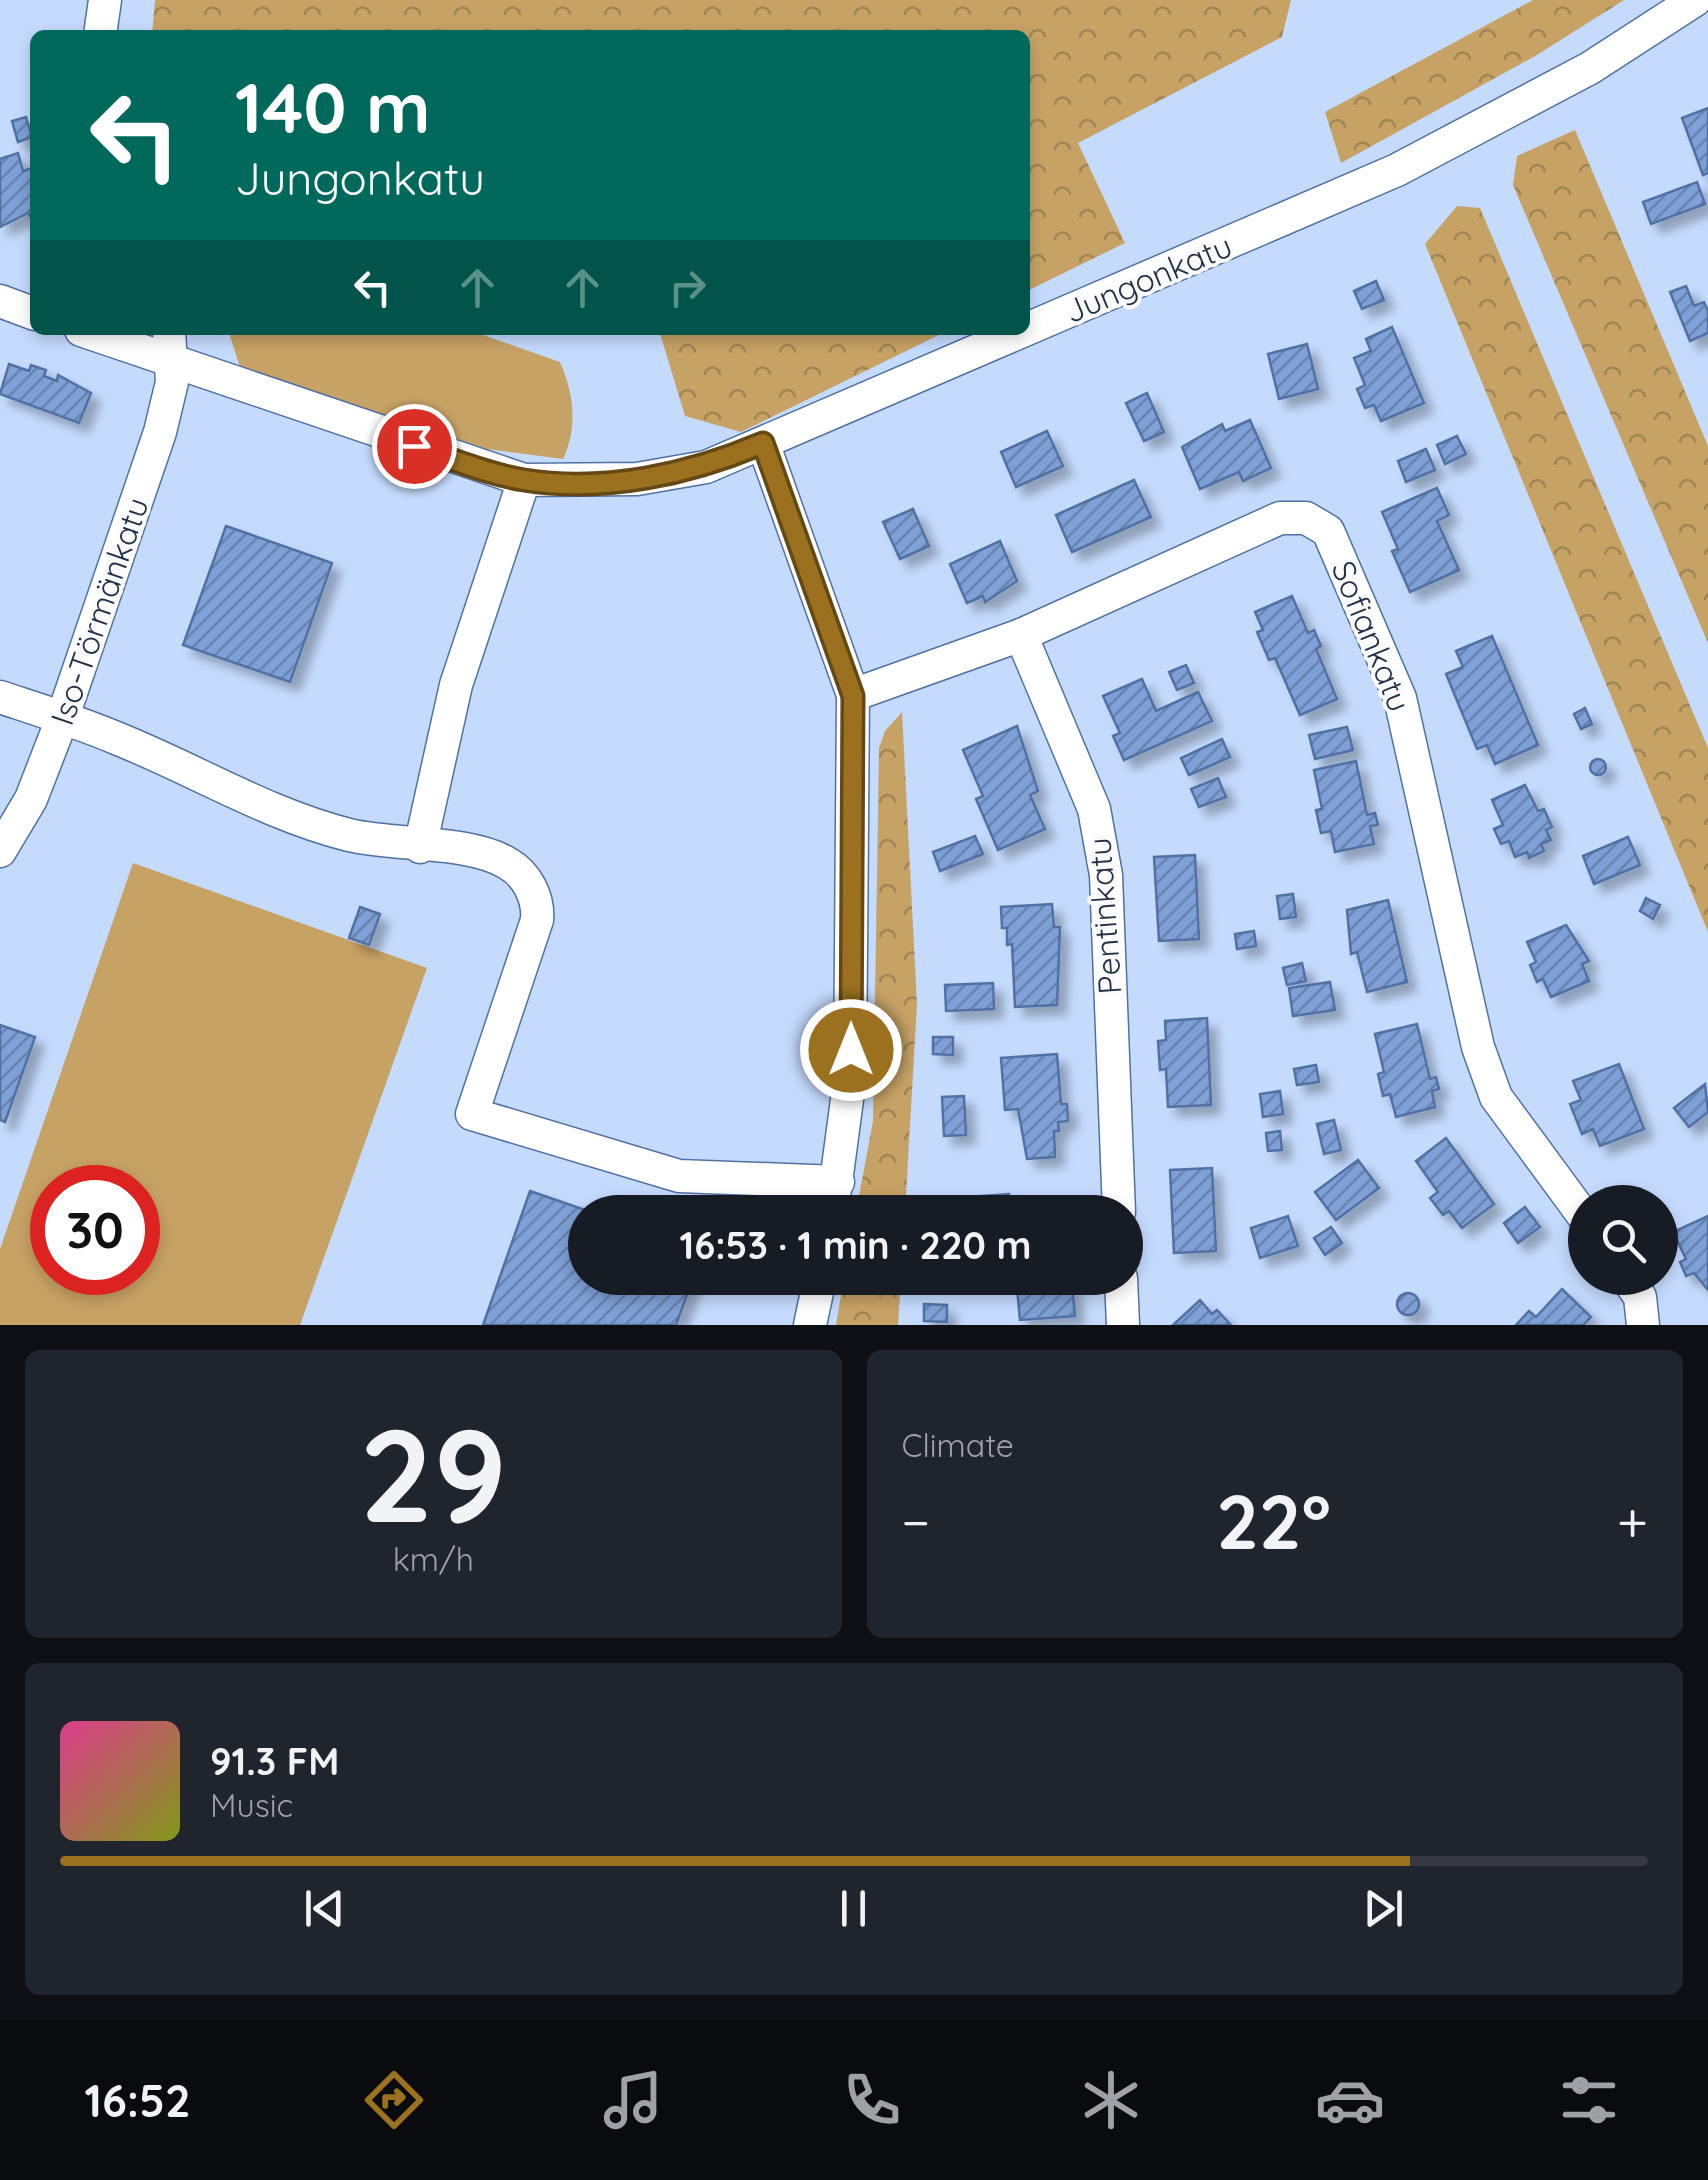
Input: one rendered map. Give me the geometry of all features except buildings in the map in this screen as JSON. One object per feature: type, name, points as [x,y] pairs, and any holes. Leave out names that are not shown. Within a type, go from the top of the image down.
[{"type":"street","points":[[101,30],[105,0]]},
{"type":"street","name":"Jungonkatu","points":[[1030,328],[1397,170],[1590,68],[1694,0]]},
{"type":"street","points":[[0,301],[30,312]]},
{"type":"street","name":"Jungonkatu","points":[[109,335],[171,346],[524,480],[636,479],[706,467],[1014,335]]},
{"type":"street","name":"Iso-Törmänkatu","points":[[0,851],[31,799],[62,719],[160,432],[171,346]]},
{"type":"street","points":[[763,443],[853,696],[850,1077],[835,1195]]},
{"type":"street","points":[[420,847],[456,685],[524,480]]},
{"type":"street","name":"Sofiankatu","points":[[853,696],[1021,635],[1280,518],[1306,518],[1328,530],[1400,698],[1477,1042],[1496,1097],[1568,1195]]},
{"type":"street","name":"Pentinkatu","points":[[1021,635],[1094,809],[1106,875],[1118,1195]]},
{"type":"street","points":[[0,697],[118,738],[197,778],[293,818],[350,835],[488,854],[507,862],[530,886],[538,910],[472,1114],[679,1176],[820,1195]]},
{"type":"street","points":[[810,1325],[816,1295]]},
{"type":"street","points":[[1121,1295],[1122,1325]]},
{"type":"street","points":[[1639,1295],[1643,1325]]},
{"type":"green space","points":[[155,0],[1291,0],[1282,37],[1078,143],[1125,243],[1030,290],[1030,30],[152,30]]},
{"type":"green space","points":[[1533,0],[1624,0],[1537,55],[1341,163],[1325,112]]},
{"type":"green space","points":[[1575,130],[1708,446],[1708,643],[1513,185],[1517,156]]},
{"type":"green space","points":[[1457,206],[1480,208],[1708,748],[1708,932],[1425,244]]},
{"type":"green space","points":[[230,335],[483,335],[560,362],[572,410],[571,435],[563,459],[487,449],[240,367]]},
{"type":"green space","points":[[661,335],[939,335],[741,432],[685,416]]},
{"type":"green space","points":[[902,712],[917,1004],[906,1195],[859,1195],[873,1121],[879,748],[885,731]]},
{"type":"green space","points":[[133,863],[427,968],[300,1325],[0,1325],[0,1249]]},
{"type":"green space","points":[[841,1295],[900,1295],[898,1325],[836,1325]]},
{"type":"route","points":[[414,446],[524,480],[559,482],[636,479],[706,467],[763,443],[853,696],[851,1050]]}]
